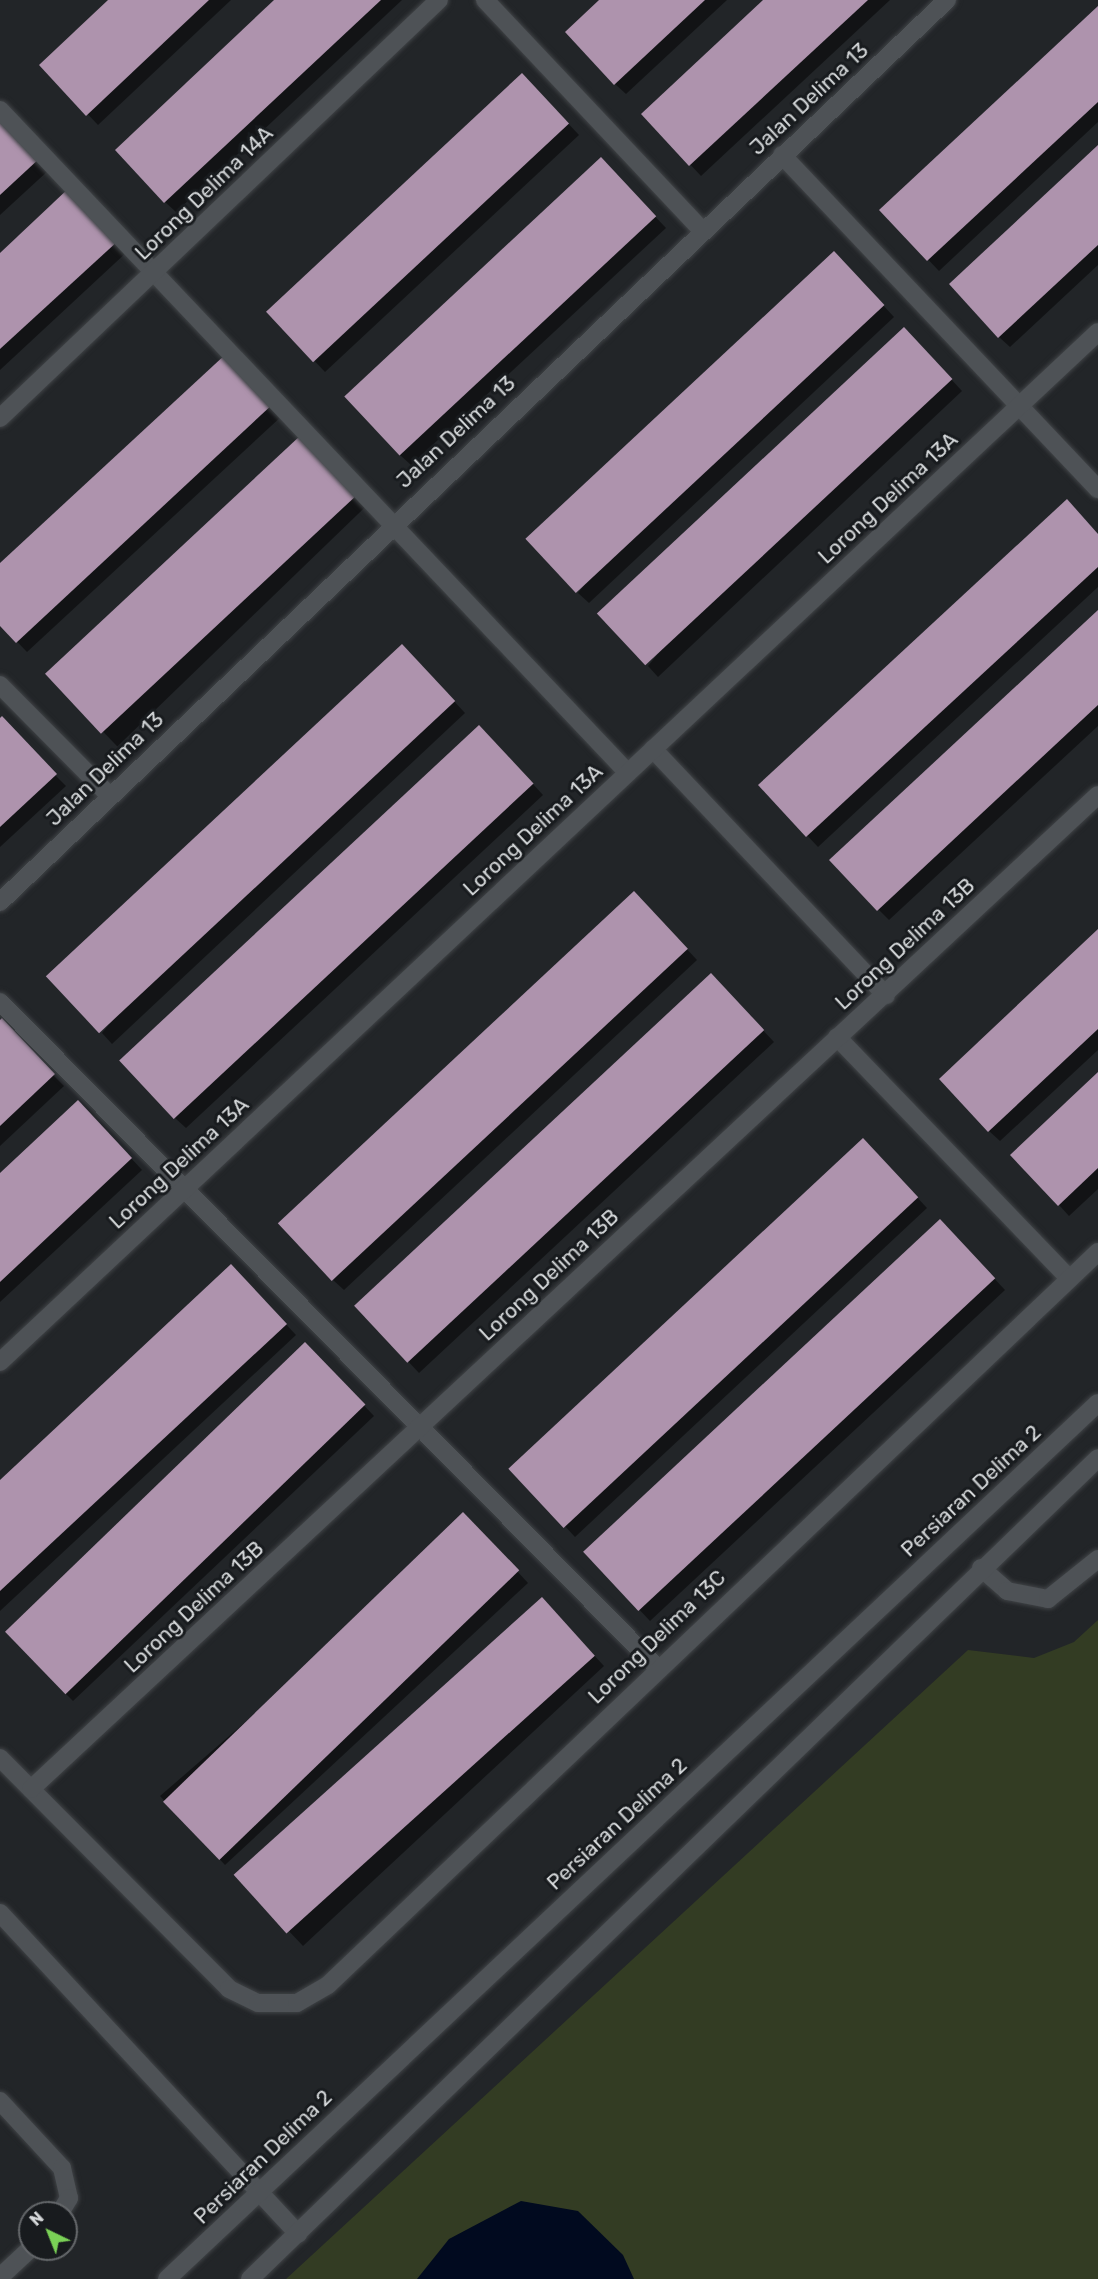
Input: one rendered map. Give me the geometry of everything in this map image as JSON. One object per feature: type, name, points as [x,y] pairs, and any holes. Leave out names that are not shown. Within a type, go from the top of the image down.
[{"type":"street","name":"Lorong Delima 14A","points":[[0,418],[439,0]]},
{"type":"street","points":[[485,0],[703,231]]},
{"type":"street","name":"Jalan Delima 13","points":[[0,902],[391,525],[947,0]]},
{"type":"street","points":[[0,110],[151,274],[628,773]]},
{"type":"street","points":[[782,155],[1098,489]]},
{"type":"street","name":"Lorong Delima 13A","points":[[0,1362],[1098,332]]},
{"type":"street","points":[[0,685],[110,795]]},
{"type":"street","points":[[653,749],[886,995]]},
{"type":"street","name":"Lorong Delima 13B","points":[[31,1789],[837,1037],[886,995],[1098,795]]},
{"type":"street","points":[[0,1002],[657,1667]]},
{"type":"street","points":[[837,1037],[1069,1278]]},
{"type":"street","name":"Lorong Delima 13C","points":[[0,1758],[229,1989],[258,2003],[297,2003],[328,1984],[657,1667],[1098,1252]]},
{"type":"street","name":"Persiaran Delima 2","points":[[167,2279],[1098,1403]]},
{"type":"street","points":[[250,2279],[981,1568],[1098,1458]]},
{"type":"street","points":[[981,1568],[1007,1591],[1048,1599],[1098,1559]]},
{"type":"street","points":[[0,1913],[298,2234]]},
{"type":"street","points":[[0,2101],[62,2168],[69,2198],[67,2201]]},
{"type":"street","points":[[0,2277],[18,2260]]},
{"type":"green space","points":[[1098,1620],[1098,2279],[286,2279],[968,1650],[1034,1658],[1074,1642]]},
{"type":"water","points":[[521,2201],[578,2211],[623,2255],[634,2279],[417,2279],[449,2239]]},
{"type":"building","points":[[108,0],[209,0],[86,116],[39,65]]},
{"type":"building","points":[[274,0],[381,0],[164,203],[115,150]]},
{"type":"building","points":[[599,0],[705,0],[614,85],[565,32]]},
{"type":"building","points":[[763,0],[868,0],[689,166],[641,114]]},
{"type":"building","points":[[1098,6],[1098,102],[927,261],[879,210]]},
{"type":"building","points":[[522,73],[569,123],[313,362],[266,312]]},
{"type":"building","points":[[0,113],[41,157],[0,195]]},
{"type":"building","points":[[1098,145],[1098,245],[998,338],[949,284]]},
{"type":"building","points":[[601,157],[656,216],[400,456],[344,396]]},
{"type":"building","points":[[70,187],[119,240],[0,349],[0,253]]},
{"type":"building","points":[[834,251],[884,305],[576,593],[525,539]]},
{"type":"building","points":[[904,327],[952,379],[645,665],[597,613]]},
{"type":"building","points":[[227,353],[274,403],[16,643],[0,626],[0,563]]},
{"type":"building","points":[[301,435],[357,495],[101,734],[45,674]]},
{"type":"building","points":[[1067,499],[1098,534],[1098,567],[806,837],[758,785]]},
{"type":"building","points":[[1098,610],[1098,705],[877,911],[829,860]]},
{"type":"building","points":[[402,644],[455,701],[99,1033],[46,976]]},
{"type":"building","points":[[2,716],[57,774],[0,827],[0,718]]},
{"type":"building","points":[[479,725],[534,784],[174,1119],[119,1061]]},
{"type":"building","points":[[634,891],[688,949],[332,1281],[278,1223]]},
{"type":"building","points":[[1098,929],[1098,1029],[988,1132],[939,1079]]},
{"type":"building","points":[[711,973],[764,1030],[407,1363],[354,1306]]},
{"type":"building","points":[[2,1018],[55,1074],[0,1126],[0,1020]]},
{"type":"building","points":[[1098,1072],[1098,1168],[1058,1206],[1010,1155]]},
{"type":"building","points":[[78,1100],[132,1158],[0,1282],[0,1173]]},
{"type":"building","points":[[863,1138],[918,1197],[564,1528],[508,1469]]},
{"type":"building","points":[[940,1219],[995,1278],[638,1611],[583,1552]]},
{"type":"building","points":[[231,1264],[287,1324],[0,1591],[0,1480]]},
{"type":"building","points":[[305,1342],[365,1405],[65,1694],[5,1632]]},
{"type":"building","points":[[463,1512],[519,1570],[219,1860],[163,1802]]},
{"type":"building","points":[[542,1597],[595,1656],[286,1933],[234,1875]]}]
